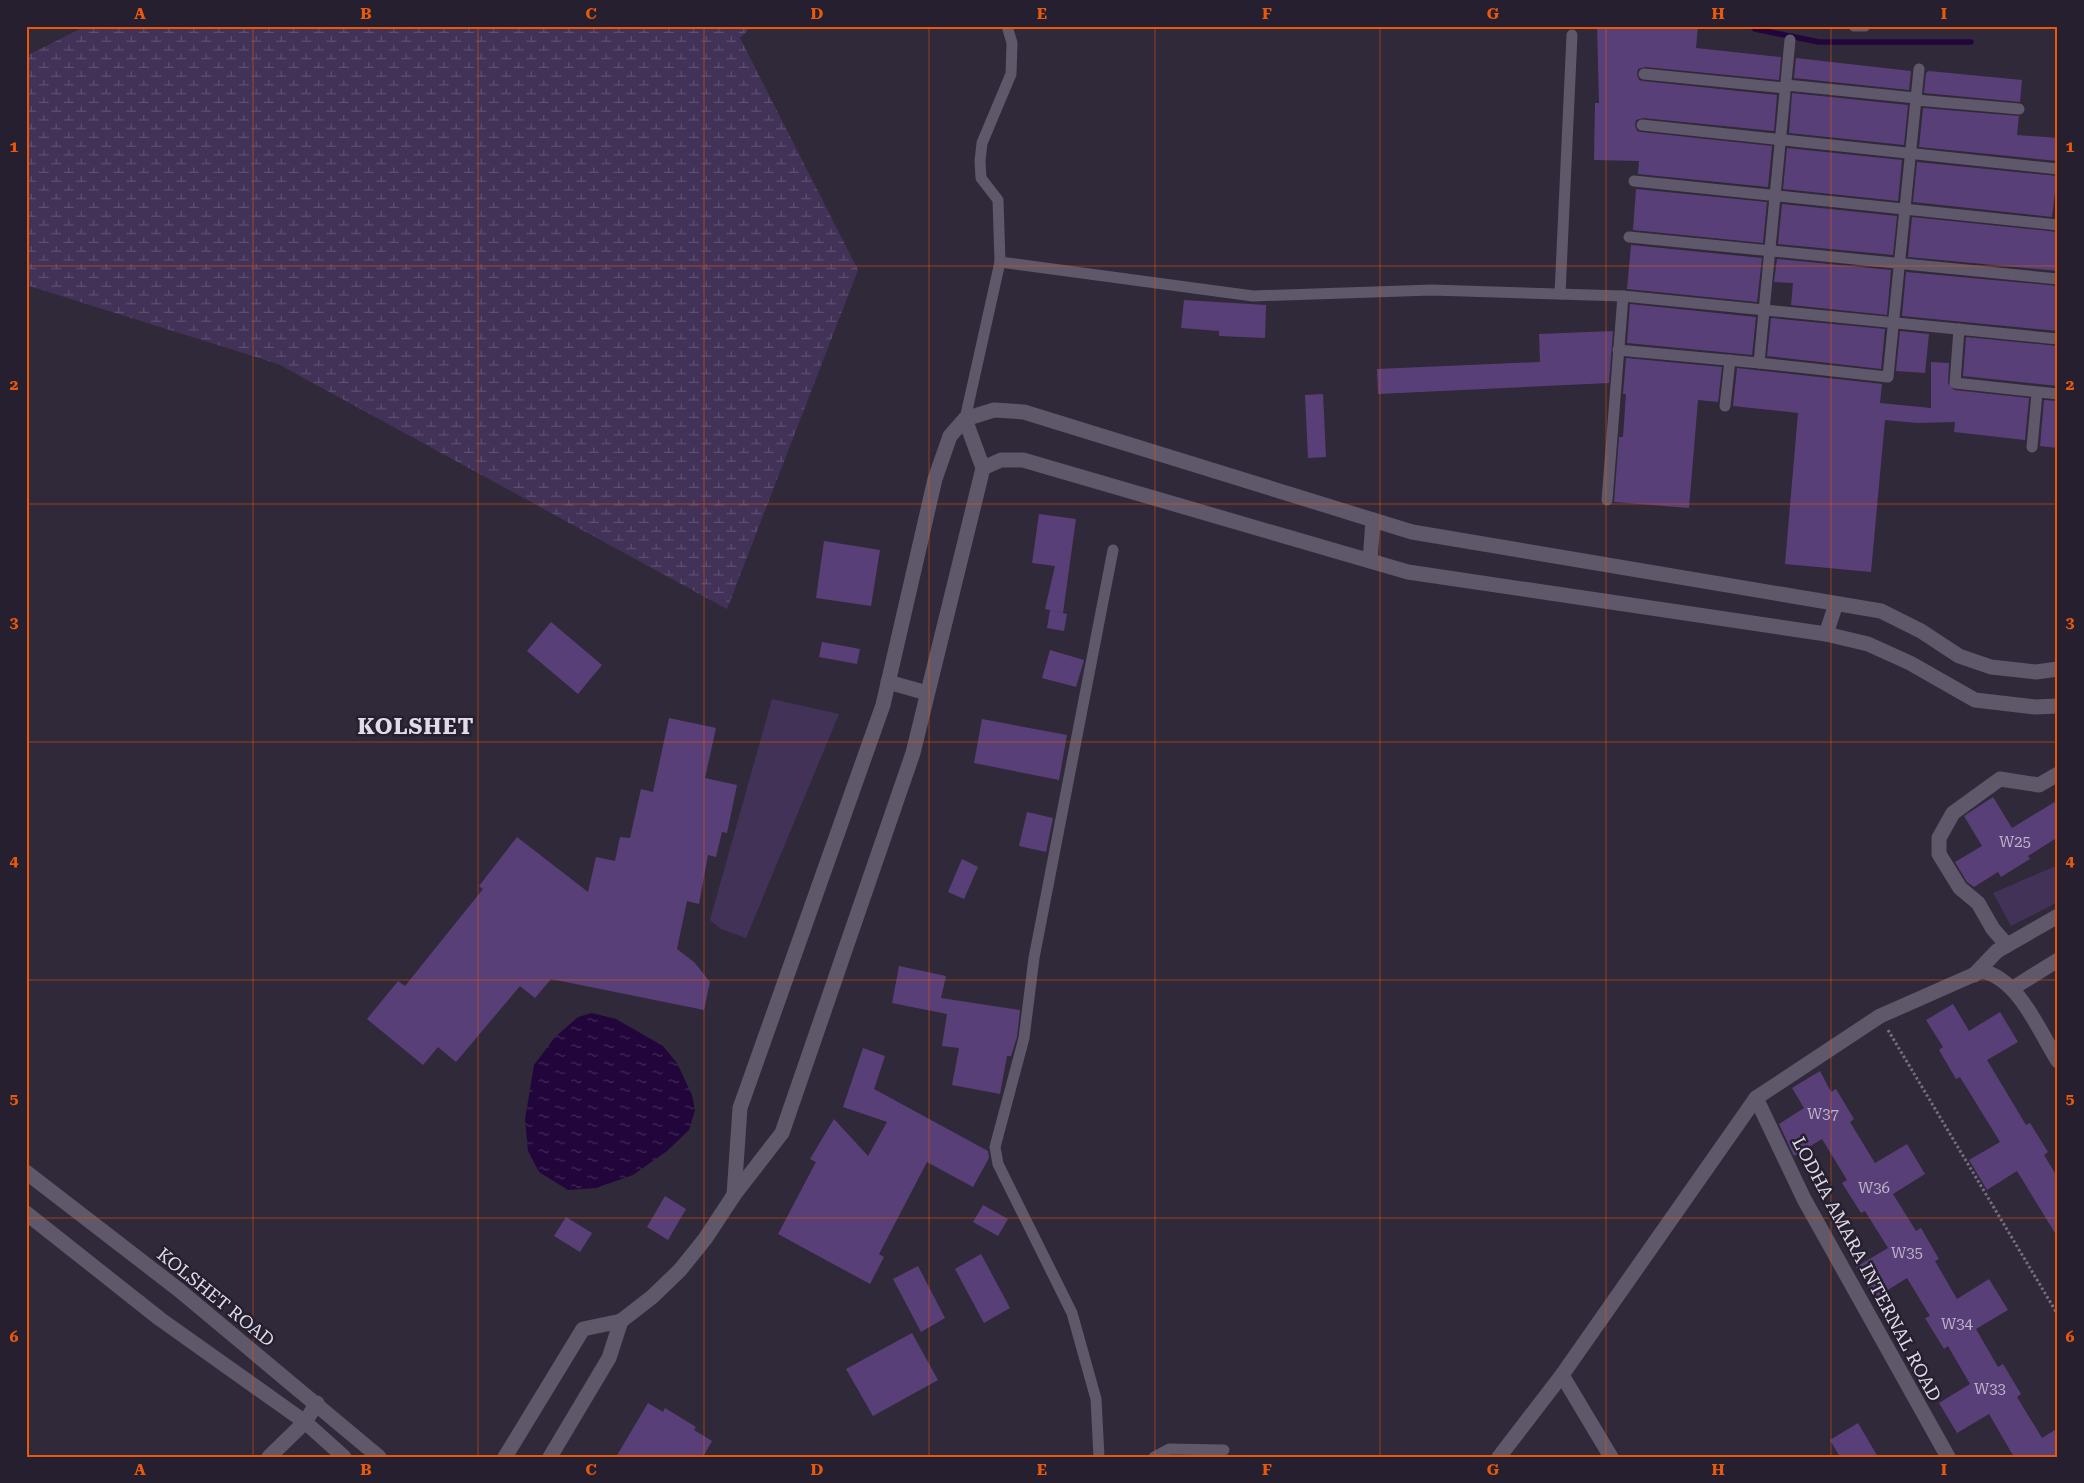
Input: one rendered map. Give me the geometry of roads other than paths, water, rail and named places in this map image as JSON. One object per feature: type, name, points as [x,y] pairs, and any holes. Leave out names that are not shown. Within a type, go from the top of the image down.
[{"type":"street","points":[[734,1195],[740,1108],[883,705],[935,480],[950,436],[965,419],[994,410],[1024,412],[1412,532],[1881,611],[1921,631],[1959,656],[1991,667],[2036,672],[2058,669]]},
{"type":"street","points":[[505,1457],[583,1328],[621,1321],[652,1297],[680,1270],[706,1239],[734,1195],[782,1133],[913,754],[983,468],[965,419]]},
{"type":"street","points":[[983,468],[1001,460],[1023,460],[1408,572],[1826,634],[1868,644],[1910,663],[1975,700],[2035,707],[2058,706]]},
{"type":"street","points":[[1370,561],[1373,520]]},
{"type":"street","points":[[1826,634],[1836,604]]},
{"type":"street","points":[[888,682],[927,693]]},
{"type":"street","points":[[2007,945],[1993,929],[1978,903],[1960,888],[1939,854],[1939,838],[1953,812],[2000,779],[2039,785],[2058,774]]},
{"type":"street","points":[[1974,975],[1997,951],[2058,916]]},
{"type":"street","points":[[2013,988],[2058,960]]},
{"type":"street","points":[[1499,1457],[1562,1375],[1756,1098],[1880,1016],[1982,971],[1995,974],[2013,988],[2058,1062]]},
{"type":"street","name":"LODHA AMARA INTERNAL ROAD","points":[[1756,1098],[1804,1199],[1948,1457]]},
{"type":"street","name":"KOLSHET ROAD","points":[[26,1172],[179,1290],[317,1403],[379,1457]]},
{"type":"street","points":[[26,1213],[160,1319],[305,1422],[344,1457]]},
{"type":"street","points":[[550,1457],[609,1358],[621,1321]]},
{"type":"street","points":[[1562,1375],[1611,1457]]},
{"type":"street","points":[[269,1457],[305,1422],[317,1403]]},
{"type":"lane","points":[[965,419],[1000,262],[998,200],[981,178],[980,161],[982,143],[1011,74],[1012,42],[1007,26]]},
{"type":"lane","points":[[1854,26],[1865,26]]},
{"type":"lane","points":[[1560,294],[1572,34]]},
{"type":"lane","points":[[1759,363],[1790,40]]},
{"type":"lane","points":[[1618,350],[1888,377],[1919,69]]},
{"type":"lane","points":[[1644,74],[2019,109]]},
{"type":"lane","points":[[1642,125],[2058,169]]},
{"type":"lane","points":[[1634,181],[1905,208],[2058,226]]},
{"type":"lane","points":[[1629,236],[2058,279]]},
{"type":"lane","points":[[1000,262],[1253,296],[1432,290],[1623,296],[2058,338]]},
{"type":"lane","points":[[1607,500],[1623,296]]},
{"type":"lane","points":[[1959,328],[1954,383],[2058,394]]},
{"type":"lane","points":[[1725,406],[1730,360]]},
{"type":"lane","points":[[2032,447],[2037,393]]},
{"type":"lane","points":[[1099,1457],[1096,1399],[1072,1313],[998,1164],[995,1147],[1024,1038],[1034,958],[1113,550]]},
{"type":"lane","points":[[1154,1457],[1169,1449],[1224,1450]]},
{"type":"water","points":[[592,1013],[616,1019],[663,1046],[677,1063],[692,1095],[695,1110],[689,1130],[667,1151],[633,1175],[596,1188],[568,1190],[539,1172],[528,1151],[525,1119],[534,1065],[555,1037],[578,1017]]},
{"type":"waterway","points":[[1752,26],[1755,29],[1819,42],[1971,42]]},
{"type":"district","name":"KOLSHET","points":[[416,726]]}]
